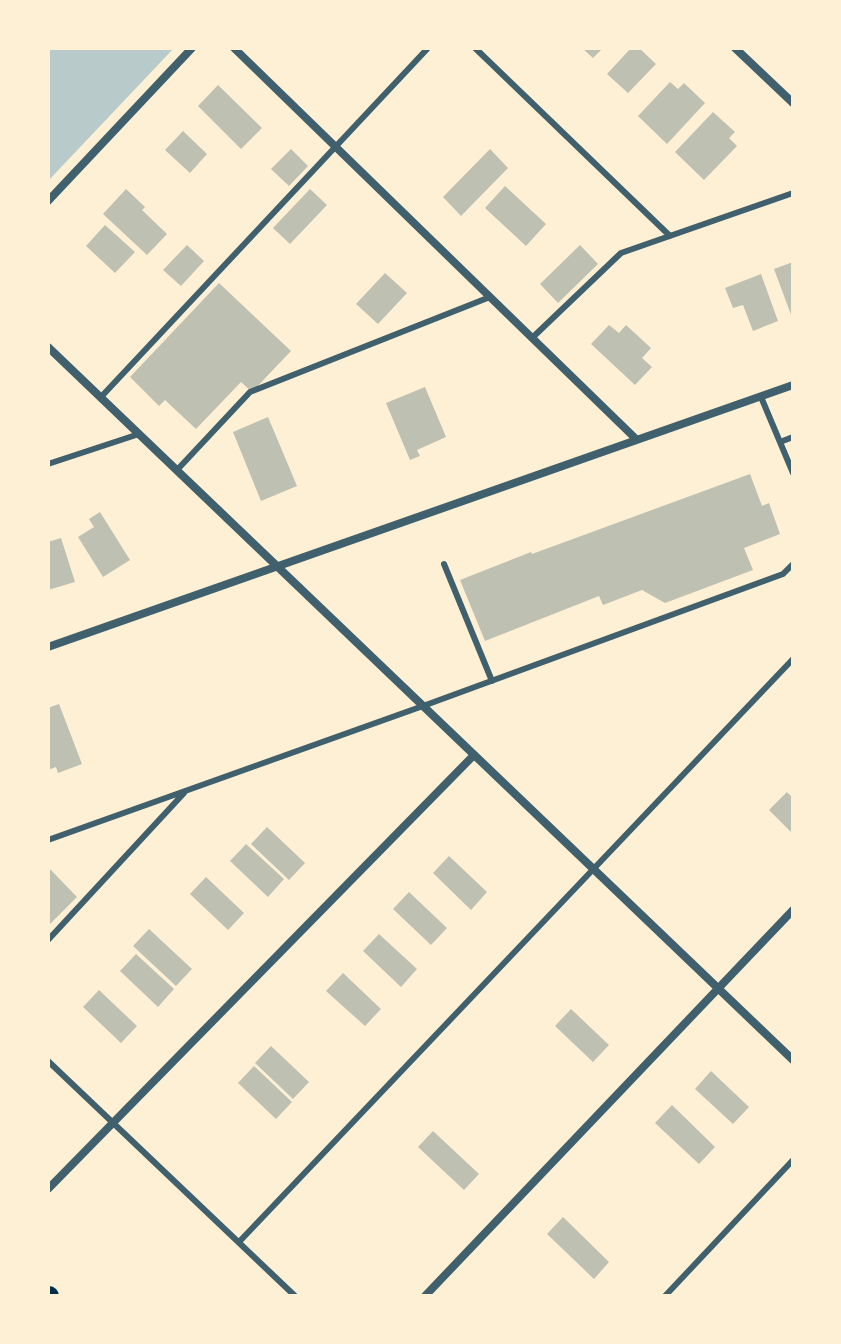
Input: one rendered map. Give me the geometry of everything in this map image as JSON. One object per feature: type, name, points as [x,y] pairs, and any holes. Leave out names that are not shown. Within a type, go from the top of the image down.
[{"type":"street","points":[[48,201],[192,48]]},
{"type":"street","points":[[234,48],[636,439]]},
{"type":"street","points":[[735,48],[793,103]]},
{"type":"street","points":[[48,347],[793,1060]]},
{"type":"street","points":[[48,647],[793,385]]},
{"type":"street","points":[[48,1189],[474,755]]},
{"type":"street","points":[[425,1296],[793,910]]},
{"type":"lane","points":[[101,397],[428,48]]},
{"type":"lane","points":[[475,48],[670,236]]},
{"type":"lane","points":[[532,338],[621,253],[793,193]]},
{"type":"lane","points":[[177,470],[250,392],[490,297]]},
{"type":"lane","points":[[761,397],[793,473]]},
{"type":"lane","points":[[48,464],[139,434]]},
{"type":"lane","points":[[780,442],[793,437]]},
{"type":"lane","points":[[444,564],[492,681]]},
{"type":"lane","points":[[48,840],[783,574],[793,564]]},
{"type":"lane","points":[[239,1242],[793,659]]},
{"type":"lane","points":[[48,940],[187,790]]},
{"type":"lane","points":[[48,1061],[295,1296]]},
{"type":"lane","points":[[665,1296],[793,1160]]},
{"type":"shaded area","points":[[48,48],[174,48],[48,181]]},
{"type":"building","points":[[582,48],[603,48],[593,58]]},
{"type":"building","points":[[631,48],[639,48],[656,64],[628,93],[607,74]]},
{"type":"building","points":[[670,82],[678,89],[684,83],[705,103],[667,144],[638,116]]},
{"type":"building","points":[[218,85],[262,128],[241,149],[198,106]]},
{"type":"building","points":[[713,112],[735,132],[729,138],[737,146],[704,180],[675,152]]},
{"type":"building","points":[[183,131],[207,154],[190,173],[165,150]]},
{"type":"building","points":[[291,149],[308,166],[289,186],[271,169]]},
{"type":"building","points":[[490,149],[508,168],[461,216],[443,197]]},
{"type":"building","points":[[505,186],[546,224],[526,246],[485,208]]},
{"type":"building","points":[[126,189],[167,234],[147,255],[103,214]]},
{"type":"building","points":[[310,189],[327,205],[290,244],[273,228]]},
{"type":"building","points":[[105,225],[135,252],[115,273],[86,246]]},
{"type":"building","points":[[187,245],[204,261],[181,286],[163,270]]},
{"type":"building","points":[[580,245],[598,264],[558,303],[540,284]]},
{"type":"building","points":[[793,262],[793,320],[774,269]]},
{"type":"building","points":[[385,273],[407,293],[378,324],[356,304]]},
{"type":"building","points":[[761,274],[778,321],[753,331],[743,305],[733,308],[725,288]]},
{"type":"building","points":[[219,283],[291,351],[252,392],[241,382],[196,429],[165,400],[159,406],[130,377]]},
{"type":"building","points":[[609,325],[619,333],[626,325],[651,348],[642,358],[652,367],[635,385],[591,344]]},
{"type":"building","points":[[425,387],[446,437],[417,450],[420,456],[410,460],[386,403]]},
{"type":"building","points":[[268,417],[297,486],[261,501],[233,432]]},
{"type":"building","points":[[750,474],[762,506],[769,503],[780,534],[744,548],[753,570],[665,603],[642,590],[603,605],[599,596],[485,641],[460,580]]},
{"type":"building","points":[[100,512],[130,560],[103,577],[78,537],[94,527],[89,519]]},
{"type":"building","points":[[61,538],[75,582],[48,590],[48,542]]},
{"type":"building","points":[[59,704],[82,764],[58,773],[56,767],[48,770],[48,708]]},
{"type":"building","points":[[787,792],[793,798],[793,834],[769,810]]},
{"type":"building","points":[[267,827],[305,863],[289,880],[251,844]]},
{"type":"building","points":[[246,844],[284,879],[268,897],[230,861]]},
{"type":"building","points":[[449,856],[487,892],[471,910],[433,873]]},
{"type":"building","points":[[48,867],[77,897],[48,926]]},
{"type":"building","points":[[206,877],[244,913],[228,930],[190,894]]},
{"type":"building","points":[[409,892],[447,928],[431,945],[393,909]]},
{"type":"building","points":[[149,929],[192,969],[176,986],[133,946]]},
{"type":"building","points":[[379,934],[417,969],[401,987],[363,951]]},
{"type":"building","points":[[136,954],[174,989],[158,1007],[120,971]]},
{"type":"building","points":[[343,973],[381,1009],[365,1026],[326,991]]},
{"type":"building","points":[[99,990],[137,1026],[121,1043],[83,1007]]},
{"type":"building","points":[[571,1009],[609,1045],[593,1062],[555,1026]]},
{"type":"building","points":[[271,1046],[309,1082],[293,1099],[255,1063]]},
{"type":"building","points":[[254,1066],[292,1102],[276,1119],[238,1083]]},
{"type":"building","points":[[711,1071],[749,1107],[733,1124],[695,1089]]},
{"type":"building","points":[[672,1105],[715,1147],[699,1164],[655,1123]]},
{"type":"building","points":[[433,1131],[479,1174],[464,1190],[418,1147]]},
{"type":"building","points":[[563,1217],[609,1262],[594,1279],[547,1234]]}]
